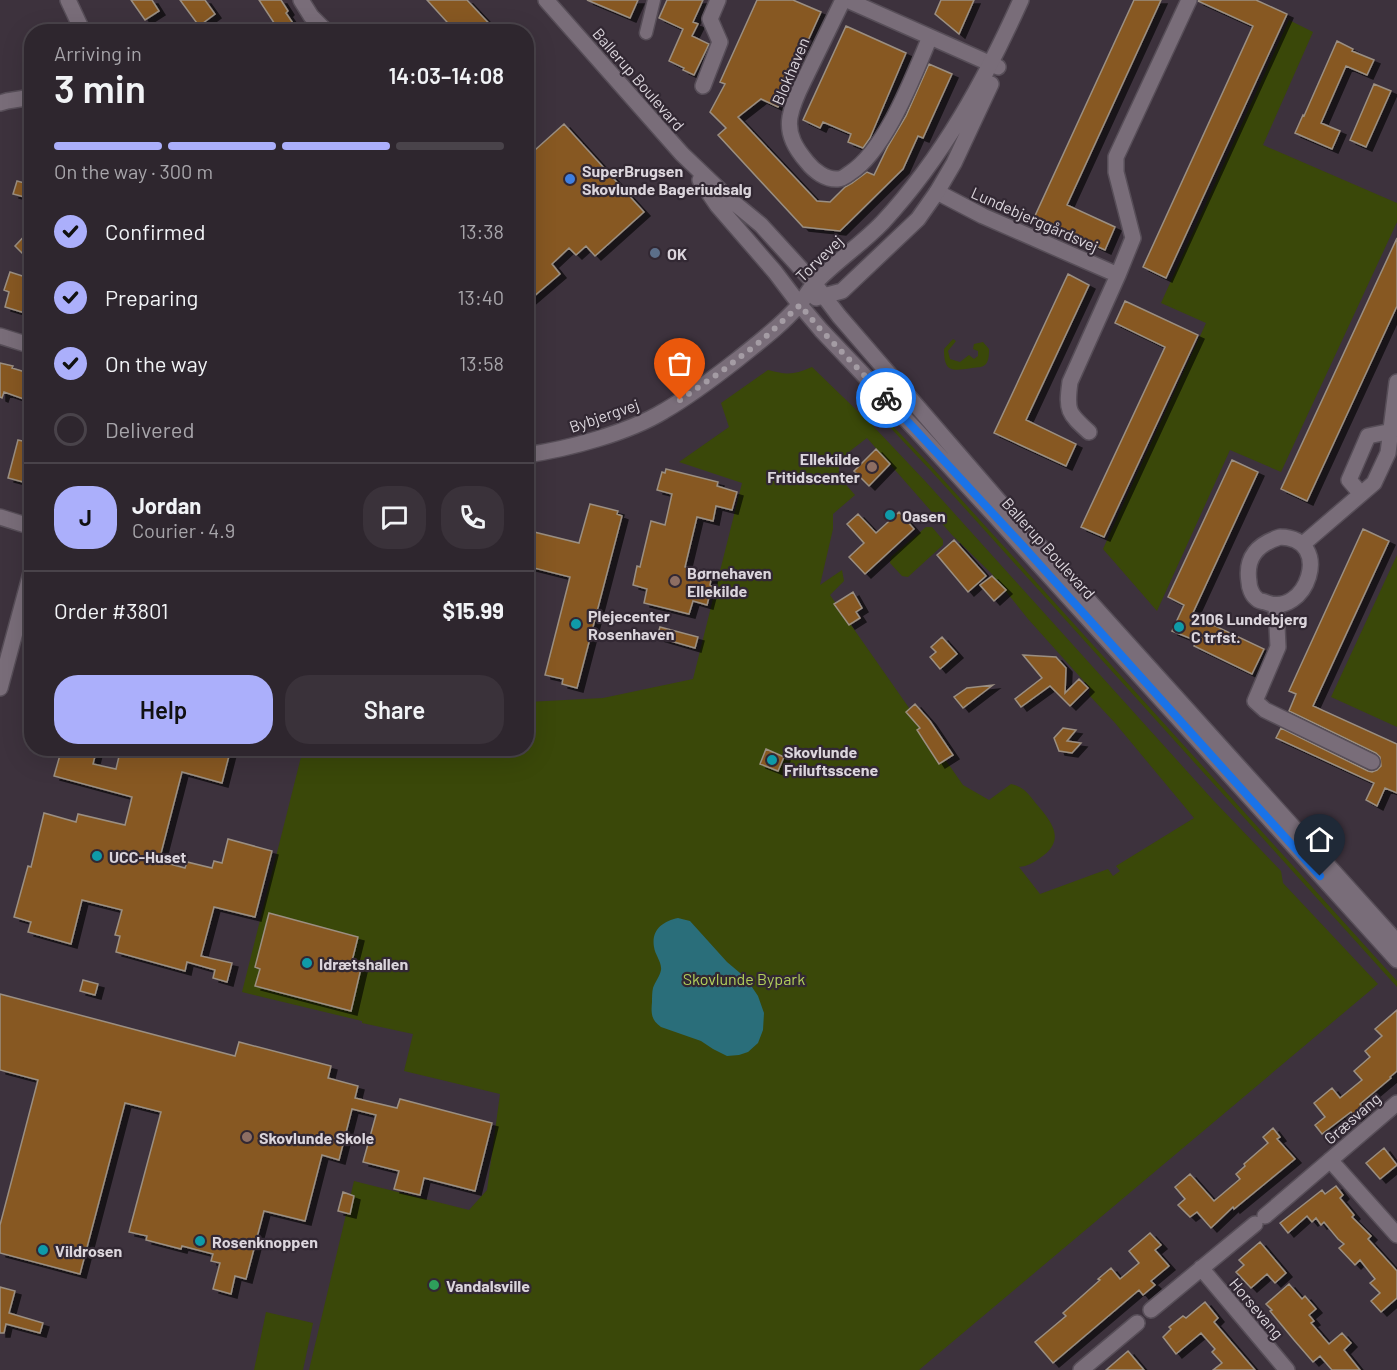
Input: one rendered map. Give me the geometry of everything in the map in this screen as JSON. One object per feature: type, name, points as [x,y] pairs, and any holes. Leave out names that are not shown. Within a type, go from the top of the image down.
[{"type":"street","points":[[68,0],[79,24]]},
{"type":"street","points":[[301,0],[319,24]]},
{"type":"street","name":"Ballerup Boulevard","points":[[546,0],[682,154],[727,197],[761,225],[825,296],[839,316],[998,500],[1397,942]]},
{"type":"street","points":[[646,33],[654,0]]},
{"type":"street","points":[[703,86],[720,42],[710,19],[718,0]]},
{"type":"street","name":"Blokhaven","points":[[930,37],[897,111],[874,150],[860,166],[841,179],[825,176],[809,166],[793,144],[790,119],[796,98],[845,0],[930,37],[995,66]]},
{"type":"street","name":"Torvevej","points":[[800,305],[842,291],[918,219],[937,192],[969,132],[1021,0]]},
{"type":"street","name":"Torvevej","points":[[800,305],[814,284],[881,224],[916,184],[995,66],[1030,0]]},
{"type":"street","points":[[1089,432],[1071,416],[1067,401],[1070,382],[1133,238],[1116,172],[1116,157],[1189,0]]},
{"type":"street","points":[[0,103],[24,98]]},
{"type":"street","name":"Ballerup Boulevard","points":[[682,154],[717,205],[821,330],[1016,538],[1397,960]]},
{"type":"street","name":"Lundebjerggårdsvej","points":[[937,192],[969,209],[1118,275]]},
{"type":"street","name":"Bybjergvej","points":[[534,454],[599,438],[636,425],[664,411],[761,341],[800,305]]},
{"type":"street","points":[[0,336],[24,344]]},
{"type":"street","points":[[1303,544],[1374,483],[1388,453],[1397,384]]},
{"type":"street","points":[[1361,494],[1349,480],[1368,436],[1392,431]]},
{"type":"street","points":[[0,517],[24,524]]},
{"type":"street","points":[[1290,537],[1303,544],[1309,556],[1307,582],[1289,602],[1276,605],[1256,599],[1247,574],[1250,561],[1257,549],[1267,541],[1290,537]]},
{"type":"street","points":[[0,688],[24,599]]},
{"type":"street","points":[[1276,605],[1278,647],[1255,701],[1265,710],[1372,762]]},
{"type":"street","name":"Græsvang","points":[[1201,1268],[1397,1102]]},
{"type":"street","name":"Græsvang","points":[[1330,1160],[1397,1235]]},
{"type":"street","points":[[1151,1310],[1201,1268]]},
{"type":"street","name":"Horsevang","points":[[1201,1268],[1287,1370]]},
{"type":"street","points":[[1081,1370],[1137,1323]]},
{"type":"green space","points":[[1289,20],[1313,32],[1263,145],[1397,203],[1397,222],[1281,472],[1230,450],[1157,611],[1103,549],[1206,323],[1161,303]]},
{"type":"green space","points":[[953,339],[956,341],[948,351],[950,359],[960,362],[969,355],[974,359],[978,356],[978,351],[973,349],[974,344],[983,342],[989,349],[986,364],[959,370],[950,369],[944,357],[944,349]]},
{"type":"green space","name":"Skovlunde Bypark","points":[[812,367],[874,427],[1213,800],[1281,871],[1283,883],[1378,984],[919,1370],[309,1370],[354,1181],[469,1210],[487,1190],[500,1094],[404,1071],[413,1034],[242,992],[301,756],[534,756],[534,702],[603,698],[693,679],[742,483],[679,462],[729,427],[721,403],[768,370],[795,373]],"holes":[[[867,438],[952,535],[992,574],[1028,619],[1090,688],[1089,695],[1194,818],[1116,866],[1120,871],[1113,876],[1108,869],[1040,894],[1019,867],[1028,865],[1048,852],[1055,839],[1055,833],[1044,814],[1027,793],[1011,784],[989,800],[963,785],[830,595],[844,581],[842,570],[820,585],[833,529],[833,514],[855,495],[840,475],[840,464],[843,459]]]},
{"type":"green space","points":[[887,420],[1397,981],[1397,987],[885,422]]},
{"type":"green space","points":[[926,527],[932,527],[943,540],[943,545],[908,577],[902,576],[890,563],[891,557]]},
{"type":"green space","points":[[1397,555],[1397,727],[1331,697]]},
{"type":"green space","points":[[266,1312],[313,1323],[303,1370],[254,1370]]},
{"type":"water","points":[[678,918],[690,921],[727,962],[746,978],[758,996],[764,1013],[763,1030],[758,1043],[748,1052],[727,1056],[701,1041],[661,1027],[653,1019],[653,990],[661,970],[654,947],[654,936],[663,924]]},
{"type":"building","points":[[131,0],[152,0],[159,11],[145,20]]},
{"type":"building","points":[[180,0],[205,0],[215,14],[202,24],[198,24]]},
{"type":"building","points":[[259,0],[281,0],[294,24],[275,24]]},
{"type":"building","points":[[427,0],[467,0],[490,24],[449,24]]},
{"type":"building","points":[[587,0],[638,0],[630,18]]},
{"type":"building","points":[[667,0],[703,0],[693,22],[698,24],[692,36],[709,44],[694,75],[669,61],[683,29],[659,18]]},
{"type":"building","points":[[757,0],[793,0],[821,12],[778,107],[761,99],[738,117],[817,201],[830,202],[845,187],[867,172],[874,175],[906,116],[929,64],[952,74],[923,138],[918,136],[903,169],[840,231],[803,227],[718,135],[726,128],[710,112],[725,84],[720,82]]},
{"type":"building","points":[[941,0],[974,0],[959,34],[935,14]]},
{"type":"building","points":[[1134,0],[1161,0],[1067,205],[1115,227],[1105,250],[1034,218]]},
{"type":"building","points":[[1199,0],[1256,0],[1287,14],[1166,278],[1143,267],[1253,26]]},
{"type":"building","points":[[846,26],[906,53],[870,138],[863,148],[848,142],[851,134],[823,122],[820,128],[803,120]]},
{"type":"building","points":[[1337,41],[1353,49],[1352,51],[1374,60],[1367,75],[1346,66],[1321,123],[1340,131],[1332,149],[1295,133]]},
{"type":"building","points":[[1374,84],[1391,91],[1366,147],[1350,140]]},
{"type":"building","name":"SuperBrugsen Skovlunde Bageriudsalg","points":[[564,124],[644,212],[595,256],[586,246],[576,255],[569,248],[552,264],[560,274],[534,296],[534,151]]},
{"type":"building","points":[[17,181],[24,183],[24,197],[13,194]]},
{"type":"building","points":[[24,236],[24,255],[15,246]]},
{"type":"building","points":[[1397,238],[1397,306],[1307,501],[1281,489]]},
{"type":"building","points":[[10,272],[24,276],[24,313],[5,307],[9,292],[4,290]]},
{"type":"building","points":[[1068,274],[1089,285],[1026,420],[1076,444],[1066,466],[994,433]]},
{"type":"building","points":[[1125,301],[1198,335],[1104,537],[1081,527],[1165,347],[1115,323]]},
{"type":"building","points":[[0,363],[24,372],[24,399],[4,392],[2,398],[0,397]]},
{"type":"building","points":[[18,440],[24,441],[24,482],[8,478]]},
{"type":"building","name":"Ellekilde Fritidscenter","points":[[876,449],[890,464],[869,486],[854,471]]},
{"type":"building","points":[[1232,460],[1258,472],[1192,615],[1264,649],[1252,674],[1194,646],[1197,641],[1172,631],[1184,605],[1168,597]]},
{"type":"building","points":[[666,469],[718,482],[717,486],[737,492],[732,510],[716,506],[713,521],[697,517],[685,567],[712,574],[710,585],[712,586],[707,605],[693,601],[689,614],[644,603],[647,589],[633,585],[637,566],[640,567],[651,521],[665,525],[672,494],[657,490],[662,472],[665,473]]},
{"type":"building","name":"Plejecenter Rosenhaven","points":[[590,504],[618,511],[617,514],[622,516],[577,688],[562,684],[563,679],[545,675],[570,577],[534,568],[534,532],[579,543]]},
{"type":"building","points":[[899,512],[914,529],[865,574],[849,557],[864,543],[847,524],[858,514],[876,533]]},
{"type":"building","points":[[1363,529],[1389,541],[1313,706],[1397,744],[1397,793],[1385,788],[1377,806],[1366,800],[1374,783],[1276,738],[1281,728],[1368,771],[1372,772],[1381,766],[1380,757],[1376,753],[1289,711],[1296,694],[1289,691]]},
{"type":"building","points":[[954,540],[986,576],[968,592],[937,555]]},
{"type":"building","points":[[992,576],[1006,590],[994,601],[980,585]]},
{"type":"building","points":[[853,592],[862,608],[856,612],[860,618],[849,625],[834,604]]},
{"type":"building","points":[[660,627],[698,637],[695,648],[657,637]]},
{"type":"building","points":[[942,637],[957,654],[940,669],[930,657],[936,652],[931,647]]},
{"type":"building","points":[[1023,655],[1056,657],[1066,668],[1065,693],[1079,679],[1088,688],[1070,706],[1050,686],[1021,707],[1015,699],[1042,678]]},
{"type":"building","points":[[993,685],[963,708],[954,697],[967,688]]},
{"type":"building","points":[[915,704],[930,721],[953,755],[939,764],[917,730],[920,728],[906,712]]},
{"type":"building","points":[[1063,728],[1076,730],[1067,741],[1081,743],[1072,753],[1059,751],[1054,738]]},
{"type":"building","name":"Skovlunde Friluftsscene","points":[[766,749],[784,757],[778,771],[760,764]]},
{"type":"building","name":"UCC-Huset","points":[[60,756],[95,756],[93,764],[116,769],[119,756],[229,756],[222,783],[182,772],[159,861],[185,868],[187,862],[212,868],[214,861],[222,863],[228,839],[272,851],[255,917],[214,907],[201,956],[232,963],[227,982],[213,978],[215,970],[187,962],[185,971],[116,952],[120,936],[115,935],[122,910],[82,900],[71,944],[28,932],[31,922],[14,917],[28,866],[31,867],[44,813],[76,822],[78,814],[125,825],[132,797],[54,776]]},
{"type":"building","name":"Idrætshallen","points":[[269,913],[358,937],[352,961],[362,964],[351,1011],[255,986],[260,969],[255,967]]},
{"type":"building","points":[[83,980],[98,984],[95,995],[80,991]]},
{"type":"building","points":[[0,994],[235,1056],[239,1042],[331,1066],[328,1078],[358,1086],[355,1098],[397,1108],[400,1099],[492,1123],[475,1191],[424,1178],[420,1195],[394,1189],[399,1171],[363,1162],[376,1115],[352,1109],[339,1160],[322,1155],[305,1221],[264,1211],[246,1279],[235,1276],[231,1294],[213,1289],[220,1263],[211,1261],[213,1254],[146,1240],[147,1236],[129,1232],[161,1112],[125,1103],[80,1274],[0,1253],[0,1225],[38,1080],[0,1070]]},
{"type":"building","points":[[1397,1010],[1397,1071],[1360,1104],[1366,1112],[1357,1119],[1351,1112],[1322,1134],[1315,1125],[1325,1117],[1314,1103],[1332,1088],[1340,1098],[1362,1080],[1354,1071],[1370,1057],[1365,1051],[1382,1036],[1375,1029]]},
{"type":"building","points":[[1273,1128],[1280,1137],[1277,1139],[1295,1159],[1234,1209],[1233,1207],[1211,1228],[1197,1212],[1190,1217],[1178,1205],[1185,1199],[1175,1187],[1190,1174],[1214,1201],[1240,1179],[1236,1174],[1268,1143],[1263,1137]]},
{"type":"building","points":[[1384,1148],[1397,1165],[1380,1179],[1366,1163]]},
{"type":"building","points":[[1336,1186],[1343,1195],[1340,1198],[1354,1215],[1352,1217],[1371,1236],[1368,1239],[1397,1271],[1397,1298],[1381,1312],[1371,1301],[1380,1293],[1370,1283],[1375,1279],[1360,1260],[1355,1265],[1339,1248],[1344,1244],[1324,1222],[1321,1225],[1316,1218],[1312,1222],[1307,1216],[1288,1233],[1280,1223],[1322,1190],[1325,1194]]},
{"type":"building","points":[[343,1192],[354,1196],[350,1214],[338,1211]]},
{"type":"building","points":[[1150,1233],[1161,1245],[1155,1250],[1169,1266],[1151,1281],[1155,1285],[1143,1295],[1139,1290],[1053,1363],[1035,1342],[1066,1316],[1063,1313],[1111,1268],[1120,1279],[1139,1263],[1129,1251]]},
{"type":"building","points":[[1260,1242],[1286,1273],[1275,1283],[1267,1274],[1251,1288],[1236,1272],[1244,1265],[1239,1260]]},
{"type":"building","points":[[1289,1284],[1302,1299],[1305,1296],[1316,1309],[1309,1315],[1314,1321],[1311,1323],[1329,1344],[1342,1333],[1351,1343],[1344,1350],[1360,1370],[1332,1370],[1320,1356],[1313,1362],[1270,1311],[1272,1310],[1266,1304]]},
{"type":"building","points":[[0,1287],[15,1291],[9,1313],[43,1323],[40,1333],[6,1324],[4,1333],[0,1333]]},
{"type":"building","points":[[1205,1302],[1218,1318],[1214,1322],[1255,1370],[1213,1370],[1222,1363],[1212,1352],[1215,1349],[1201,1333],[1176,1354],[1163,1337],[1171,1329],[1169,1327],[1183,1316],[1186,1318]]},
{"type":"building","points":[[1128,1351],[1144,1370],[1106,1370]]},
{"type":"way so far","points":[[680,400],[761,341],[800,305],[886,398]]},
{"type":"place","name":"SuperBrugsen Skovlunde Bageriudsalg","points":[[570,179]]},
{"type":"place","name":"OK","points":[[655,253]]},
{"type":"place","name":"Ellekilde Fritidscenter","points":[[872,467]]},
{"type":"place","name":"Oasen","points":[[890,515]]},
{"type":"place","name":"Børnehaven Ellekilde","points":[[675,581]]},
{"type":"place","name":"Plejecenter Rosenhaven","points":[[576,624]]},
{"type":"place","name":"2106 Lundebjerg C trfst.","points":[[1179,627]]},
{"type":"place","name":"Skovlunde Friluftsscene","points":[[772,760]]},
{"type":"place","name":"UCC-Huset","points":[[97,856]]},
{"type":"place","name":"Idrætshallen","points":[[307,963]]},
{"type":"place","name":"Skovlunde Skole","points":[[247,1137]]},
{"type":"place","name":"Rosenknoppen","points":[[200,1241]]},
{"type":"place","name":"Vildrosen","points":[[43,1250]]},
{"type":"place","name":"Vandalsville","points":[[434,1285]]},
{"type":"route","points":[[886,398],[1023,546],[1320,876]]}]
